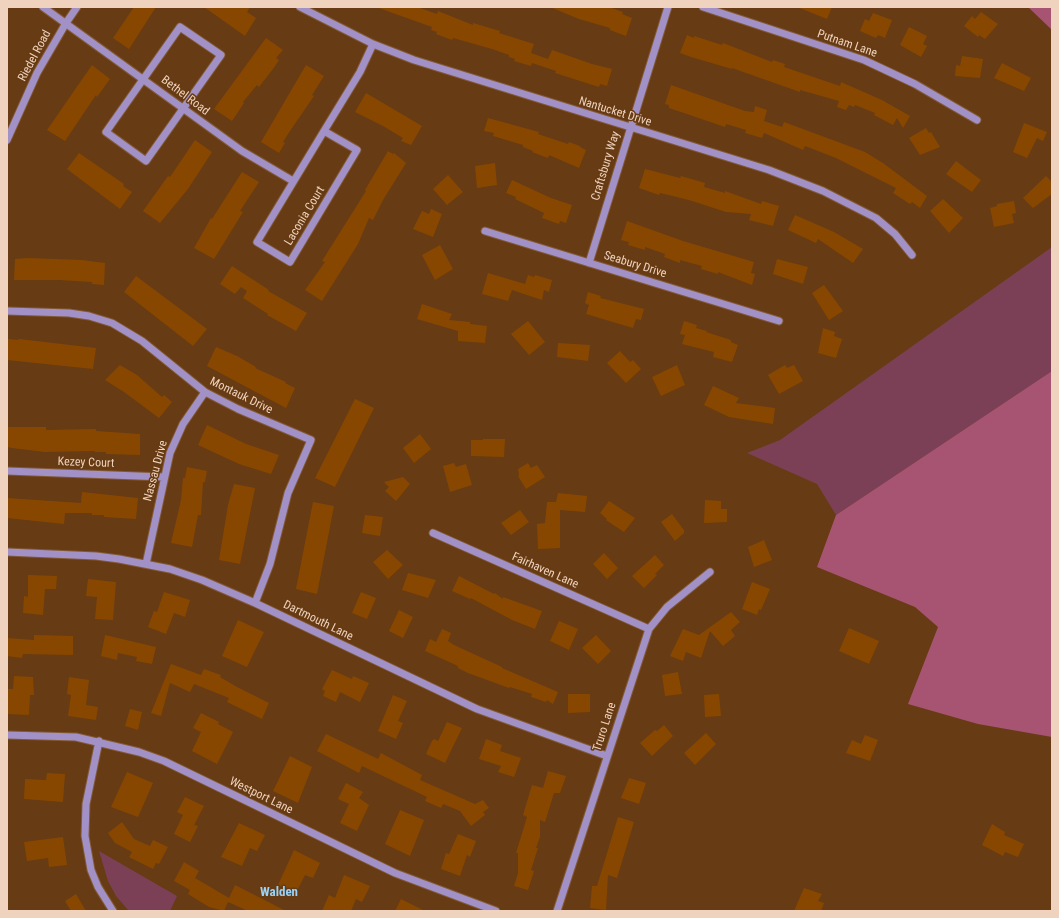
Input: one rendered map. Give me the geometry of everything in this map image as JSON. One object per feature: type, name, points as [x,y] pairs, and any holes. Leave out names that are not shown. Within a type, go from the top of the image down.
[{"type":"street","name":"Bethel Road","points":[[43,7],[242,151],[293,182]]},
{"type":"street","name":"Riedel Road","points":[[7,140],[37,73],[77,7]]},
{"type":"street","name":"Nantucket Drive","points":[[300,7],[373,44],[414,60],[629,128],[769,170],[823,190],[876,218],[895,234],[912,255]]},
{"type":"street","name":"Craftsbury Way","points":[[589,263],[629,128],[668,7]]},
{"type":"street","name":"Putnam Lane","points":[[703,7],[864,60],[915,84],[977,120]]},
{"type":"street","points":[[180,27],[221,55],[183,108],[146,160],[106,132],[180,27]]},
{"type":"street","name":"Laconia Court","points":[[324,130],[357,150],[290,262],[256,242],[324,130],[360,72],[373,44]]},
{"type":"street","name":"Seabury Drive","points":[[485,231],[779,321]]},
{"type":"street","name":"Montauk Drive","points":[[7,310],[69,312],[112,323],[142,342],[205,392],[238,409],[312,440],[288,493],[270,564],[255,603]]},
{"type":"street","name":"Nassau Drive","points":[[146,564],[164,477],[176,438],[205,392]]},
{"type":"street","name":"Kezey Court","points":[[7,470],[164,477]]},
{"type":"street","name":"Fairhaven Lane","points":[[433,533],[649,629]]},
{"type":"street","name":"Dartmouth Lane","points":[[7,552],[96,556],[170,569],[202,580],[255,603],[470,706],[513,724],[607,756]]},
{"type":"street","name":"Truro Lane","points":[[557,911],[649,629],[667,607],[710,572]]},
{"type":"street","name":"Westport Lane","points":[[7,735],[76,737],[139,752],[164,761],[395,873],[496,911]]},
{"type":"street","points":[[99,742],[86,804],[85,836],[91,870],[98,887],[113,911]]},
{"type":"shaded area","points":[[1028,7],[1052,7],[1052,30]]},
{"type":"shaded area","points":[[1052,247],[1052,371],[836,515],[817,484],[747,453],[780,440]]},
{"type":"shaded area","points":[[1052,371],[1052,737],[978,724],[908,704],[938,627],[915,607],[817,567],[836,515]]},
{"type":"shaded area","points":[[99,851],[177,896],[170,911],[129,911],[116,896],[108,881]]},
{"type":"building","points":[[134,7],[156,7],[129,49],[113,38]]},
{"type":"building","points":[[204,7],[250,7],[247,12],[256,18],[245,36]]},
{"type":"building","points":[[376,7],[417,7],[437,14],[438,11],[473,25],[473,23],[500,31],[499,33],[534,44],[531,53],[548,59],[552,50],[592,64],[612,69],[607,86],[600,84],[599,87],[555,73],[556,71],[532,63],[531,66],[514,61],[515,59],[509,57],[509,55],[492,49],[453,38],[452,40],[436,34],[437,32],[431,30],[432,27]]},
{"type":"building","points":[[550,7],[609,7],[623,12],[622,14],[632,18],[626,36],[610,30],[610,28],[579,19]]},
{"type":"building","points":[[797,7],[832,7],[827,19]]},
{"type":"building","points":[[981,12],[998,24],[985,39],[979,35],[978,37],[964,26],[972,16],[975,19]]},
{"type":"building","points":[[873,13],[892,20],[885,38],[878,35],[876,38],[860,31],[865,19],[869,21]]},
{"type":"building","points":[[909,27],[927,36],[923,44],[927,46],[921,57],[900,45]]},
{"type":"building","points":[[687,35],[722,45],[723,43],[772,62],[773,60],[785,64],[784,67],[840,86],[841,82],[882,100],[910,116],[903,128],[897,118],[893,125],[874,115],[875,113],[855,105],[854,107],[849,105],[846,110],[837,107],[839,101],[800,90],[800,92],[732,68],[680,53]]},
{"type":"building","points":[[266,38],[283,50],[276,58],[279,60],[259,87],[257,85],[243,102],[244,103],[232,121],[214,109]]},
{"type":"building","points":[[962,56],[983,59],[980,78],[955,76],[956,65],[960,66]]},
{"type":"building","points":[[1002,63],[1031,78],[1024,91],[994,78]]},
{"type":"building","points":[[92,65],[110,79],[97,97],[96,95],[65,141],[47,130]]},
{"type":"building","points":[[306,65],[324,76],[312,95],[314,96],[283,142],[285,143],[279,153],[261,142]]},
{"type":"building","points":[[671,85],[745,111],[754,112],[755,106],[767,110],[764,121],[782,127],[784,122],[865,152],[883,163],[927,196],[920,208],[912,202],[910,204],[893,193],[896,188],[836,158],[805,146],[803,150],[764,133],[762,138],[745,133],[746,130],[726,124],[725,127],[669,108],[669,105],[665,104]]},
{"type":"building","points":[[366,93],[422,126],[411,145],[401,141],[403,138],[383,126],[355,112]]},
{"type":"building","points":[[488,118],[539,132],[538,134],[568,144],[569,142],[580,146],[586,150],[579,168],[549,155],[548,158],[532,152],[533,151],[523,147],[523,145],[493,136],[494,133],[484,131]]},
{"type":"building","points":[[1024,123],[1047,132],[1043,141],[1037,138],[1027,158],[1013,152]]},
{"type":"building","points":[[926,128],[929,133],[931,132],[940,147],[920,155],[909,138]]},
{"type":"building","points":[[195,140],[212,152],[188,189],[160,223],[143,211],[168,176],[170,177]]},
{"type":"building","points":[[388,151],[393,154],[394,153],[406,163],[383,200],[373,220],[369,218],[358,244],[322,301],[305,290],[325,262],[322,261],[366,191],[365,190]]},
{"type":"building","points":[[79,153],[124,184],[123,186],[132,192],[120,209],[67,169]]},
{"type":"building","points":[[956,161],[981,180],[972,192],[946,174]]},
{"type":"building","points":[[495,163],[497,185],[477,188],[475,166]]},
{"type":"building","points":[[645,169],[680,178],[681,176],[705,183],[704,187],[725,193],[725,191],[761,204],[762,201],[779,206],[773,226],[749,220],[751,214],[726,212],[689,200],[660,193],[659,195],[639,188]]},
{"type":"building","points":[[242,172],[259,182],[240,211],[243,212],[214,259],[194,248],[211,218],[212,219]]},
{"type":"building","points":[[448,175],[463,192],[447,205],[433,189]]},
{"type":"building","points":[[1046,176],[1052,182],[1052,194],[1033,208],[1023,198]]},
{"type":"building","points":[[512,180],[551,198],[572,205],[566,223],[560,221],[559,224],[542,218],[544,213],[506,193]]},
{"type":"building","points":[[943,199],[963,218],[949,233],[930,211]]},
{"type":"building","points":[[1014,201],[1016,213],[1012,214],[1014,223],[994,227],[990,208],[997,206],[997,204]]},
{"type":"building","points":[[431,209],[442,214],[433,237],[413,229],[422,211],[429,214]]},
{"type":"building","points":[[795,215],[834,232],[863,249],[853,263],[818,239],[816,243],[788,230]]},
{"type":"building","points":[[627,221],[683,241],[754,262],[751,273],[755,274],[752,285],[718,272],[718,274],[701,269],[702,266],[680,260],[680,263],[664,257],[665,254],[645,247],[645,250],[628,245],[629,242],[621,240]]},
{"type":"building","points":[[440,245],[453,269],[435,280],[422,255]]},
{"type":"building","points":[[15,259],[82,260],[105,263],[104,285],[92,284],[92,282],[59,280],[14,280]]},
{"type":"building","points":[[777,259],[808,267],[803,284],[773,274]]},
{"type":"building","points":[[232,266],[269,290],[268,291],[307,313],[296,331],[267,315],[268,314],[243,298],[247,291],[241,287],[235,294],[220,284]]},
{"type":"building","points":[[488,273],[525,284],[528,275],[534,277],[535,275],[552,280],[549,292],[544,290],[542,300],[512,290],[508,301],[482,294]]},
{"type":"building","points":[[136,276],[207,329],[193,346],[124,292]]},
{"type":"building","points":[[824,285],[843,311],[829,320],[812,293]]},
{"type":"building","points":[[588,292],[601,296],[600,298],[644,309],[641,320],[636,319],[633,328],[586,314],[589,305],[585,303]]},
{"type":"building","points":[[422,304],[452,314],[449,320],[470,322],[470,324],[487,326],[485,343],[458,341],[458,331],[417,319]]},
{"type":"building","points":[[528,321],[545,342],[529,355],[511,334]]},
{"type":"building","points":[[684,321],[697,325],[696,328],[731,340],[731,342],[738,345],[732,362],[713,357],[714,352],[682,344],[685,335],[680,334]]},
{"type":"building","points":[[823,328],[835,332],[834,336],[842,339],[836,358],[818,353]]},
{"type":"building","points":[[8,339],[96,348],[93,369],[7,360]]},
{"type":"building","points":[[558,343],[590,345],[588,361],[557,357]]},
{"type":"building","points":[[216,347],[237,356],[256,367],[255,368],[286,382],[285,383],[295,388],[286,408],[207,366]]},
{"type":"building","points":[[620,351],[630,362],[633,360],[641,369],[626,383],[607,363]]},
{"type":"building","points":[[120,365],[137,375],[162,397],[164,395],[172,402],[159,418],[105,380]]},
{"type":"building","points":[[677,365],[685,385],[661,396],[652,377]]},
{"type":"building","points":[[785,365],[787,368],[794,365],[803,381],[779,394],[768,375]]},
{"type":"building","points":[[713,386],[739,398],[736,403],[775,408],[773,424],[729,417],[704,405]]},
{"type":"building","points":[[355,399],[374,408],[335,487],[315,478]]},
{"type":"building","points":[[207,425],[246,444],[279,455],[271,474],[239,464],[198,445]]},
{"type":"building","points":[[7,427],[46,427],[46,430],[96,429],[96,431],[140,434],[140,455],[106,454],[106,452],[95,451],[45,452],[7,447]]},
{"type":"building","points":[[420,434],[431,449],[414,463],[403,448]]},
{"type":"building","points":[[505,439],[504,457],[471,456],[471,440]]},
{"type":"building","points":[[454,463],[456,467],[466,464],[472,485],[450,492],[443,466]]},
{"type":"building","points":[[528,463],[531,468],[537,465],[545,477],[526,489],[518,476],[518,469]]},
{"type":"building","points":[[187,467],[207,471],[205,482],[203,482],[201,515],[198,515],[192,547],[171,543],[181,500],[183,478],[185,478]]},
{"type":"building","points":[[403,477],[410,484],[396,501],[385,491],[389,487],[384,482]]},
{"type":"building","points":[[234,484],[255,488],[240,564],[219,560],[228,505]]},
{"type":"building","points":[[82,492],[138,498],[136,519],[104,517],[104,515],[92,515],[92,513],[65,513],[64,524],[7,518],[7,498],[81,503]]},
{"type":"building","points":[[558,493],[587,496],[585,512],[560,510],[560,548],[538,549],[537,524],[545,523],[547,502],[556,502]]},
{"type":"building","points":[[705,500],[721,501],[721,509],[727,509],[727,522],[704,523]]},
{"type":"building","points":[[609,501],[635,518],[624,532],[606,520],[607,519],[600,513]]},
{"type":"building","points":[[313,502],[334,506],[317,594],[296,589]]},
{"type":"building","points":[[520,510],[529,522],[511,535],[501,523]]},
{"type":"building","points":[[672,514],[684,530],[684,533],[675,541],[661,522]]},
{"type":"building","points":[[365,515],[383,517],[380,536],[362,533]]},
{"type":"building","points":[[764,540],[772,560],[754,567],[748,547]]},
{"type":"building","points":[[387,550],[403,565],[388,579],[373,562]]},
{"type":"building","points":[[604,553],[618,568],[607,579],[593,564]]},
{"type":"building","points":[[655,555],[664,565],[655,574],[657,575],[644,588],[632,576]]},
{"type":"building","points":[[408,573],[436,580],[428,598],[402,590]]},
{"type":"building","points":[[28,575],[57,576],[56,589],[45,589],[43,615],[23,613],[24,596],[28,597]]},
{"type":"building","points":[[459,576],[494,594],[495,593],[503,599],[503,597],[542,611],[535,629],[512,620],[471,598],[470,599],[452,591]]},
{"type":"building","points":[[88,579],[116,582],[113,620],[95,619],[97,597],[86,596]]},
{"type":"building","points":[[752,582],[770,589],[761,610],[759,609],[757,615],[742,609]]},
{"type":"building","points":[[164,592],[190,600],[185,617],[174,613],[166,634],[148,627],[154,611],[157,612]]},
{"type":"building","points":[[361,592],[376,598],[367,619],[352,613]]},
{"type":"building","points":[[399,610],[413,617],[403,638],[389,631]]},
{"type":"building","points":[[731,612],[740,622],[731,630],[735,636],[723,646],[710,631],[701,658],[686,652],[683,661],[670,656],[683,629],[699,635]]},
{"type":"building","points":[[238,620],[264,632],[247,667],[222,656]]},
{"type":"building","points":[[559,621],[578,629],[569,650],[550,641]]},
{"type":"building","points":[[849,628],[879,641],[869,664],[839,651]]},
{"type":"building","points":[[442,629],[451,633],[448,641],[454,645],[558,692],[553,704],[547,700],[546,702],[531,697],[532,694],[510,687],[509,688],[468,673],[458,668],[458,666],[425,651],[430,639],[436,642]]},
{"type":"building","points":[[34,635],[73,636],[73,655],[23,654],[22,658],[7,656],[7,638],[34,640]]},
{"type":"building","points":[[105,635],[156,647],[152,664],[136,661],[137,657],[118,653],[117,660],[101,656]]},
{"type":"building","points":[[596,635],[611,651],[598,664],[582,648]]},
{"type":"building","points":[[171,664],[201,675],[204,669],[221,675],[220,677],[237,687],[269,703],[262,719],[227,702],[229,698],[194,684],[190,692],[170,683],[161,716],[151,713]]},
{"type":"building","points":[[332,670],[352,679],[353,676],[369,683],[360,702],[340,692],[336,702],[323,696],[325,691],[322,689]]},
{"type":"building","points":[[678,672],[682,694],[665,696],[662,675]]},
{"type":"building","points":[[14,676],[33,677],[34,695],[30,695],[29,715],[7,714],[7,689],[13,689]]},
{"type":"building","points":[[69,677],[89,680],[86,705],[98,707],[96,720],[68,716],[71,695],[67,694]]},
{"type":"building","points":[[568,694],[590,694],[590,712],[568,713]]},
{"type":"building","points":[[719,694],[721,716],[705,717],[704,695]]},
{"type":"building","points":[[393,695],[407,701],[398,721],[403,723],[396,739],[378,731]]},
{"type":"building","points":[[130,709],[142,712],[138,730],[125,726]]},
{"type":"building","points":[[201,713],[219,722],[218,724],[233,732],[217,764],[192,751],[201,732],[193,728]]},
{"type":"building","points":[[447,722],[462,728],[445,763],[426,754],[432,741],[434,739],[438,741]]},
{"type":"building","points":[[664,725],[673,736],[652,756],[640,743],[655,730],[657,731]]},
{"type":"building","points":[[706,733],[716,744],[695,765],[684,753]]},
{"type":"building","points":[[326,734],[378,759],[381,753],[422,775],[420,780],[475,804],[483,800],[489,808],[483,812],[485,815],[471,826],[460,811],[443,804],[441,808],[425,801],[427,797],[362,766],[359,773],[317,751]]},
{"type":"building","points":[[865,735],[878,740],[870,761],[846,753],[852,740],[861,744]]},
{"type":"building","points":[[486,739],[502,745],[500,751],[521,758],[514,777],[498,772],[501,766],[479,759]]},
{"type":"building","points":[[290,756],[312,767],[298,803],[273,791]]},
{"type":"building","points":[[548,771],[566,776],[560,793],[554,793],[545,822],[540,820],[540,837],[531,870],[534,871],[528,890],[514,886],[518,873],[518,853],[516,853],[527,817],[523,815],[532,785],[543,788]]},
{"type":"building","points":[[127,772],[153,783],[138,817],[111,807]]},
{"type":"building","points":[[47,773],[65,774],[63,802],[24,799],[25,779],[46,780]]},
{"type":"building","points":[[629,778],[646,783],[639,804],[621,798]]},
{"type":"building","points":[[346,783],[363,792],[359,798],[369,805],[357,831],[340,823],[349,804],[338,799]]},
{"type":"building","points":[[185,797],[204,806],[194,825],[198,826],[190,842],[174,834],[183,815],[177,812]]},
{"type":"building","points":[[400,810],[424,820],[410,856],[385,844]]},
{"type":"building","points":[[618,817],[634,822],[617,878],[608,875],[606,910],[590,908],[592,886],[597,886]]},
{"type":"building","points":[[122,822],[134,839],[150,846],[153,840],[168,847],[159,864],[156,863],[153,869],[129,857],[132,852],[115,843],[108,833]]},
{"type":"building","points":[[239,823],[265,835],[257,851],[250,848],[242,866],[221,857]]},
{"type":"building","points":[[992,824],[1005,832],[1004,835],[1024,844],[1018,857],[1005,852],[1003,856],[982,845]]},
{"type":"building","points":[[458,834],[476,841],[470,857],[467,855],[460,876],[441,869],[446,853],[449,854]]},
{"type":"building","points":[[63,837],[67,865],[49,867],[48,858],[27,861],[24,842]]},
{"type":"building","points":[[294,850],[320,863],[313,878],[305,875],[296,893],[278,885]]},
{"type":"building","points":[[184,862],[199,871],[195,878],[229,898],[235,885],[286,911],[248,911],[228,902],[224,911],[209,907],[188,894],[190,890],[174,881]]},
{"type":"building","points":[[344,875],[370,886],[362,902],[356,899],[351,911],[322,911],[329,895],[335,898]]},
{"type":"building","points":[[804,888],[822,894],[818,901],[824,903],[821,911],[794,911]]},
{"type":"building","points":[[76,894],[86,911],[71,911],[65,901]]},
{"type":"building","points":[[401,899],[425,911],[395,911]]},
{"type":"district","name":"Walden","points":[[279,893]]}]
